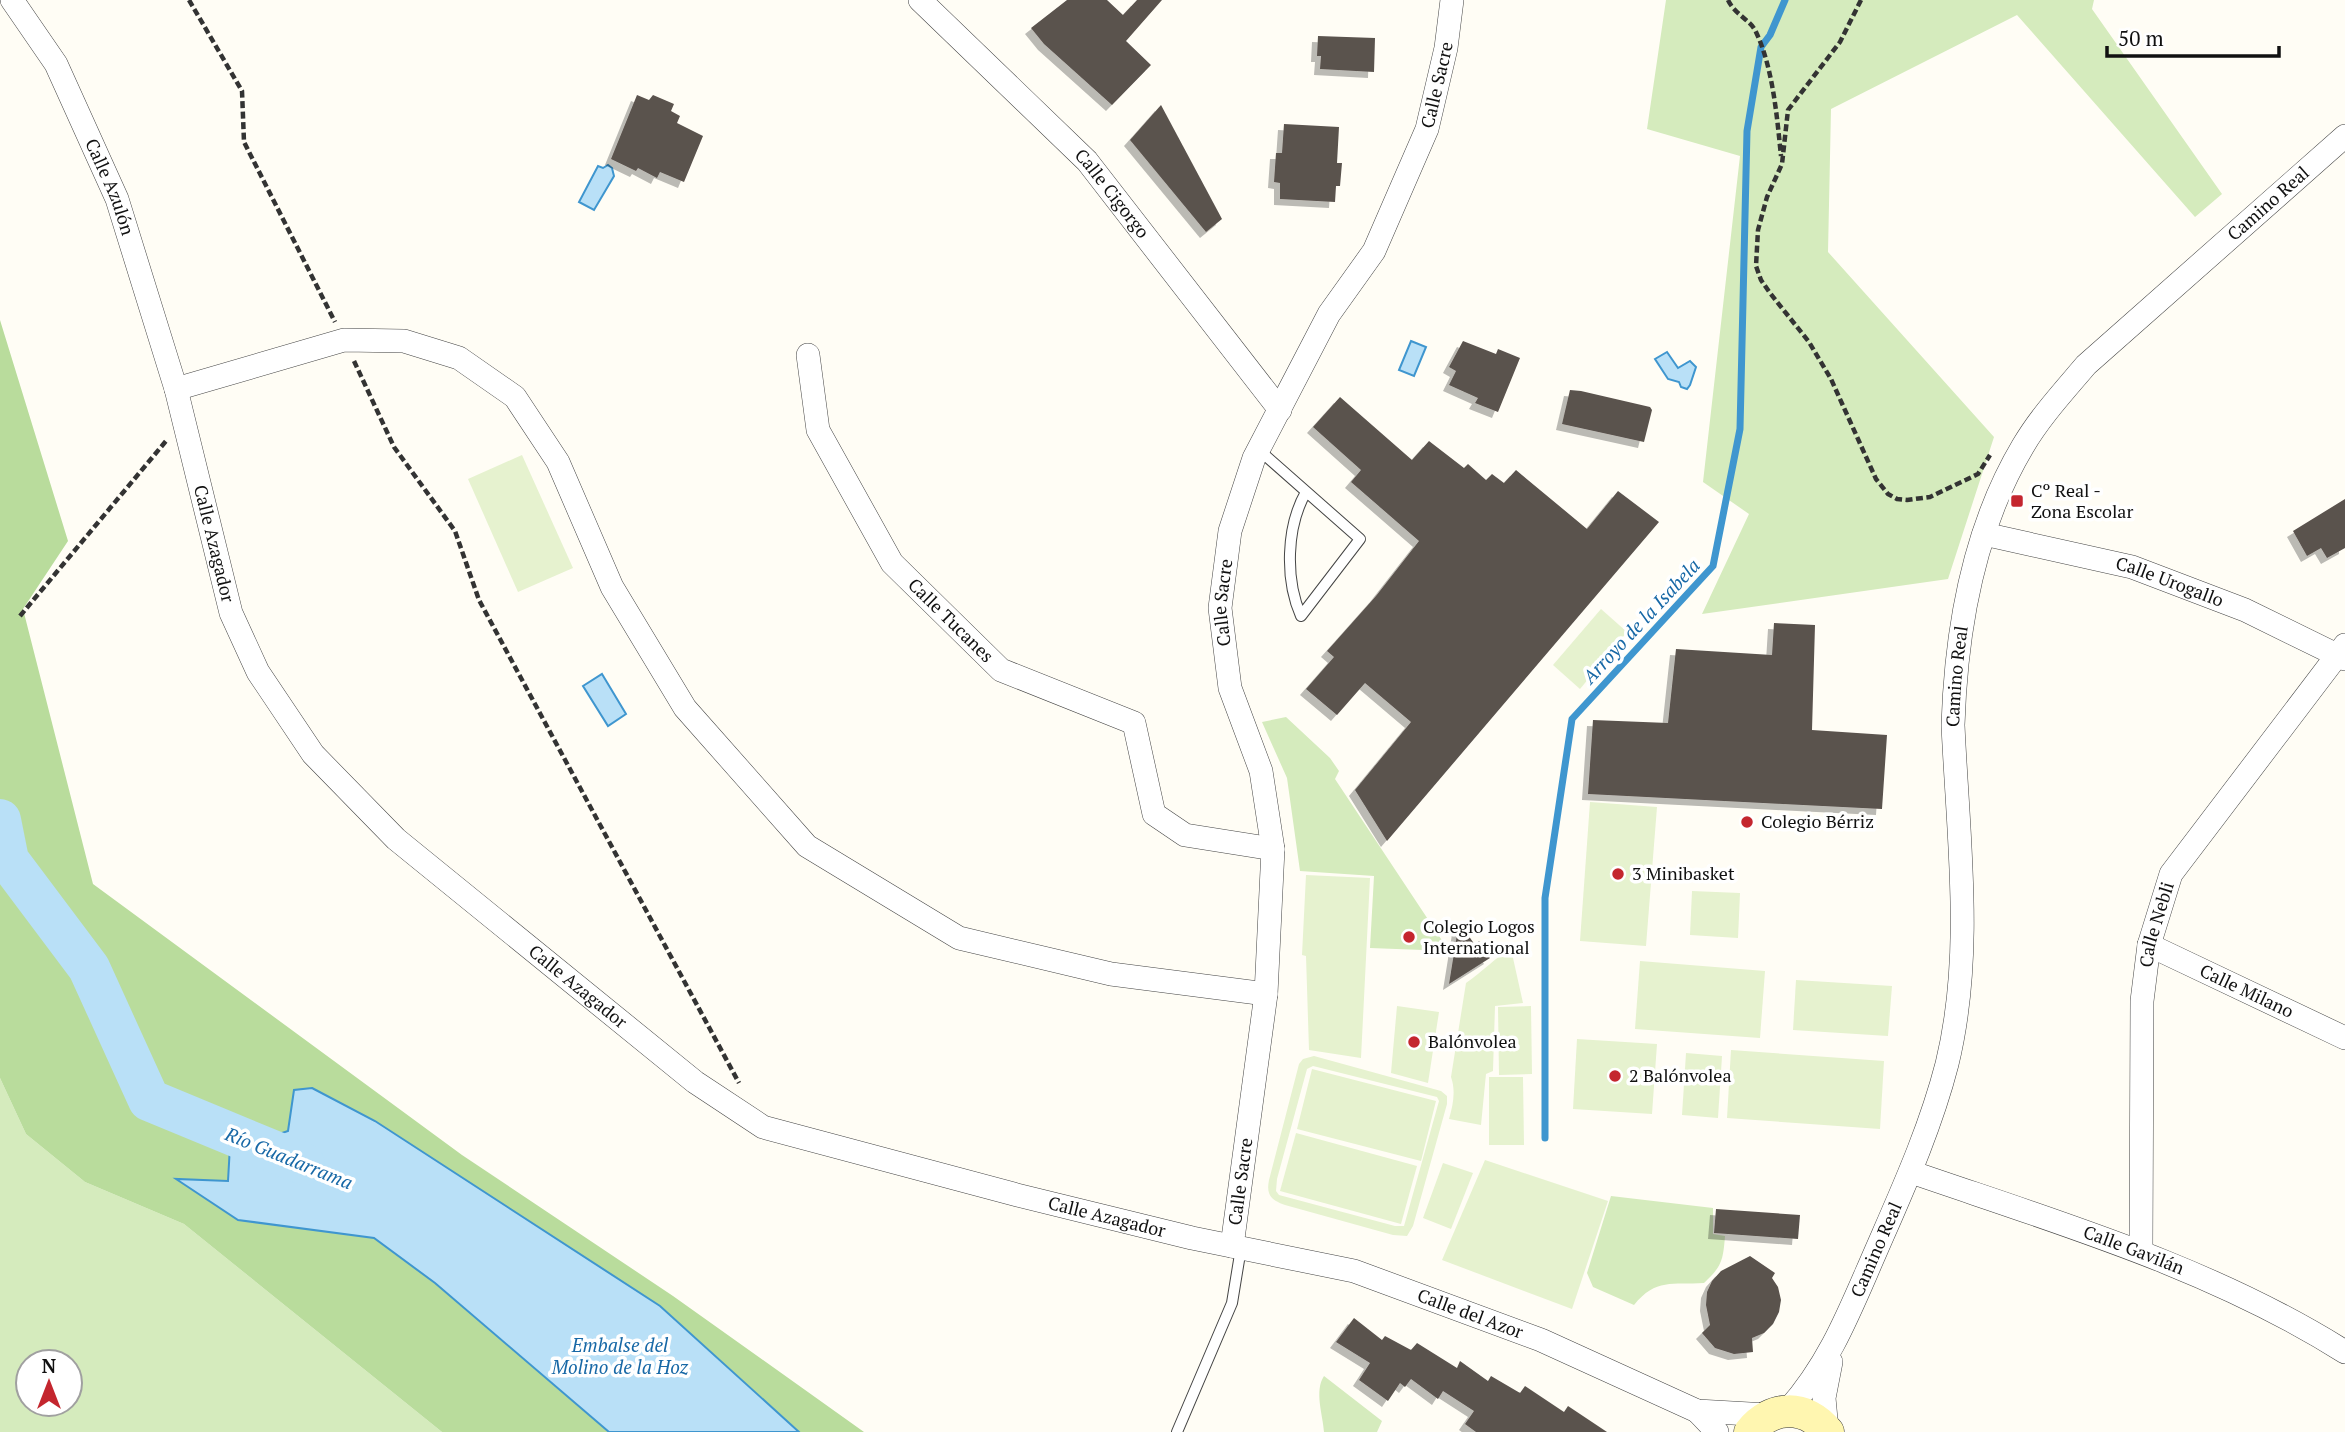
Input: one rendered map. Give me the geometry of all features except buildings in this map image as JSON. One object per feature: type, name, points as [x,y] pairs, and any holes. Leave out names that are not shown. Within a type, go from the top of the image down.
[{"type":"street","name":"Calle Azulón","points":[[12,0],[56,64],[117,199],[177,389]]},
{"type":"street","name":"Calle Cigorgo","points":[[920,0],[1087,161],[1280,410]]},
{"type":"street","name":"Calle Sacre","points":[[1237,1247],[1266,994],[1273,849],[1261,771],[1230,688],[1220,608],[1230,531],[1254,458],[1329,314],[1374,251],[1427,129],[1446,48],[1452,0]]},
{"type":"street","name":"Camino Real","points":[[1769,1419],[1808,1388],[1835,1345],[1911,1172],[1931,1119],[1947,1062],[1957,1002],[1963,934],[1953,724],[1954,692],[1963,613],[1996,500],[2023,445],[2085,365],[2345,136]]},
{"type":"street","points":[[177,389],[344,340],[404,341],[458,358],[515,397],[558,462],[612,587],[685,708],[807,846],[959,938],[1111,974],[1266,994]]},
{"type":"street","name":"Calle Tucanes","points":[[808,355],[818,430],[892,563],[1001,670],[1135,723],[1154,814],[1185,835],[1273,849]]},
{"type":"street","name":"Calle Azagador","points":[[177,389],[231,613],[258,672],[313,754],[396,839],[695,1082],[763,1127],[1017,1195],[1237,1247]]},
{"type":"street","name":"Calle Urogallo","points":[[1984,534],[2132,567],[2245,610],[2342,653]]},
{"type":"street","name":"Calle Nebli","points":[[2141,1250],[2142,1002],[2149,945],[2171,874],[2342,653]]},
{"type":"street","name":"Calle Milano","points":[[2149,945],[2345,1038]]},
{"type":"street","name":"Calle Gavilán","points":[[1911,1172],[2141,1250],[2297,1322],[2345,1352]]},
{"type":"street","name":"Calle del Azor","points":[[1237,1247],[1354,1271],[1541,1340],[1697,1411],[1769,1419]]},
{"type":"street","name":"Camino Real","points":[[1827,1431],[1824,1398],[1835,1345]]},
{"type":"street","name":"Calle del Azor","points":[[1697,1411],[1717,1432]]},
{"type":"street","points":[[1769,1419],[1810,1415],[1827,1431]]},
{"type":"lane","points":[[1259,450],[1360,539],[1301,617],[1293,598],[1292,537],[1297,508],[1306,492]]},
{"type":"lane","points":[[1177,1432],[1232,1303],[1237,1247]]},
{"type":"path","points":[[189,0],[242,91],[244,142],[344,340],[394,447],[455,531],[479,600],[743,1090]]},
{"type":"path","points":[[1728,0],[1733,12],[1755,29],[1758,38],[1775,104],[1782,164]]},
{"type":"path","points":[[1861,0],[1840,42],[1788,110],[1782,164],[1767,197],[1758,230],[1756,265],[1761,280],[1809,342],[1831,379],[1876,479],[1897,499],[1918,500],[1930,497],[1978,474],[2003,436],[2023,445]]},
{"type":"path","points":[[20,617],[184,419]]},
{"type":"green space","points":[[1666,0],[2094,0],[2092,9],[2222,194],[2195,217],[2017,15],[1831,109],[1828,252],[1994,437],[1948,579],[1702,614],[1749,514],[1703,482],[1740,156],[1647,129]]},
{"type":"green space","points":[[0,320],[68,541],[23,609],[93,884],[462,1155],[673,1296],[864,1432],[442,1432],[184,1224],[85,1182],[26,1134],[0,1078]]},
{"type":"green space","points":[[522,455],[573,568],[518,592],[468,479]]},
{"type":"green space","points":[[1601,609],[1627,632],[1580,689],[1553,665]]},
{"type":"green space","points":[[1286,717],[1330,758],[1339,771],[1335,779],[1449,951],[1370,948],[1374,876],[1300,871],[1287,778],[1262,722]]},
{"type":"green space","name":"3 Minibasket","points":[[1590,802],[1657,807],[1646,946],[1580,941]]},
{"type":"green space","points":[[1306,875],[1370,878],[1361,1058],[1309,1050],[1306,956],[1302,955]]},
{"type":"green space","points":[[1692,891],[1740,893],[1738,938],[1690,935]]},
{"type":"green space","points":[[1511,949],[1523,1003],[1495,1006],[1493,1071],[1486,1074],[1481,1125],[1449,1119],[1453,1098],[1451,1077],[1466,983]]},
{"type":"green space","points":[[1640,961],[1765,971],[1760,1038],[1635,1029]]},
{"type":"green space","points":[[1796,980],[1892,986],[1888,1036],[1793,1030]]},
{"type":"green space","name":"Balónvolea","points":[[1397,1006],[1439,1012],[1428,1083],[1391,1073]]},
{"type":"green space","points":[[1531,1006],[1532,1074],[1499,1075],[1498,1007]]},
{"type":"green space","name":"2 Balónvolea","points":[[1577,1039],[1657,1044],[1652,1114],[1573,1109]]},
{"type":"green space","points":[[1731,1050],[1884,1061],[1880,1129],[1727,1118]]},
{"type":"green space","points":[[1686,1053],[1722,1056],[1718,1118],[1682,1115]]},
{"type":"green space","points":[[1314,1056],[1441,1091],[1447,1096],[1413,1226],[1407,1236],[1393,1235],[1285,1205],[1271,1196],[1268,1190],[1269,1180],[1299,1064],[1303,1059]],"holes":[[[1313,1066],[1437,1097],[1439,1101],[1404,1226],[1395,1226],[1279,1195],[1276,1191],[1307,1069]]]},
{"type":"green space","points":[[1312,1069],[1436,1101],[1421,1161],[1297,1129]]},
{"type":"green space","points":[[1489,1077],[1523,1077],[1524,1145],[1489,1145]]},
{"type":"green space","points":[[0,1078],[26,1134],[85,1182],[184,1224],[442,1432],[0,1432]]},
{"type":"green space","points":[[1296,1133],[1417,1166],[1401,1224],[1280,1191]]},
{"type":"green space","points":[[1485,1160],[1608,1201],[1572,1309],[1442,1260]]},
{"type":"green space","points":[[1443,1163],[1473,1173],[1451,1229],[1423,1218]]},
{"type":"green space","points":[[1611,1196],[1713,1208],[1713,1234],[1725,1236],[1722,1257],[1715,1272],[1704,1283],[1657,1287],[1642,1296],[1634,1305],[1593,1287],[1587,1273]]},
{"type":"green space","points":[[1324,1376],[1382,1421],[1377,1432],[1324,1432],[1319,1396]]},
{"type":"water","points":[[608,165],[614,176],[594,210],[579,202],[598,166],[603,168]]},
{"type":"water","points":[[1411,341],[1426,347],[1414,376],[1399,370]]},
{"type":"water","points":[[1667,352],[1678,368],[1690,361],[1696,367],[1687,389],[1681,387],[1679,382],[1668,379],[1655,359]]},
{"type":"water","points":[[602,674],[626,714],[608,726],[583,686]]},
{"type":"water","name":"Embalse del Molino de la Hoz","points":[[312,1088],[375,1121],[660,1306],[799,1432],[609,1432],[435,1283],[374,1238],[238,1220],[176,1179],[228,1181],[230,1146],[247,1145],[288,1131],[294,1090]]},
{"type":"waterway","name":"Arroyo de la Isabela","points":[[1545,1138],[1545,898],[1572,719],[1713,566],[1740,429],[1747,131],[1761,47],[1770,35],[1785,0]]},
{"type":"waterway","name":"Río Guadarrama","points":[[0,820],[8,860],[89,968],[149,1100],[304,1164]]},
{"type":"place","name":"Cº Real - Zona Escolar","points":[[2017,501]]},
{"type":"place","name":"Colegio Bérriz","points":[[1747,822]]},
{"type":"place","name":"3 Minibasket","points":[[1618,874]]},
{"type":"place","name":"Colegio Logos International","points":[[1409,937]]},
{"type":"place","name":"Balónvolea","points":[[1414,1042]]},
{"type":"place","name":"2 Balónvolea","points":[[1615,1076]]}]
